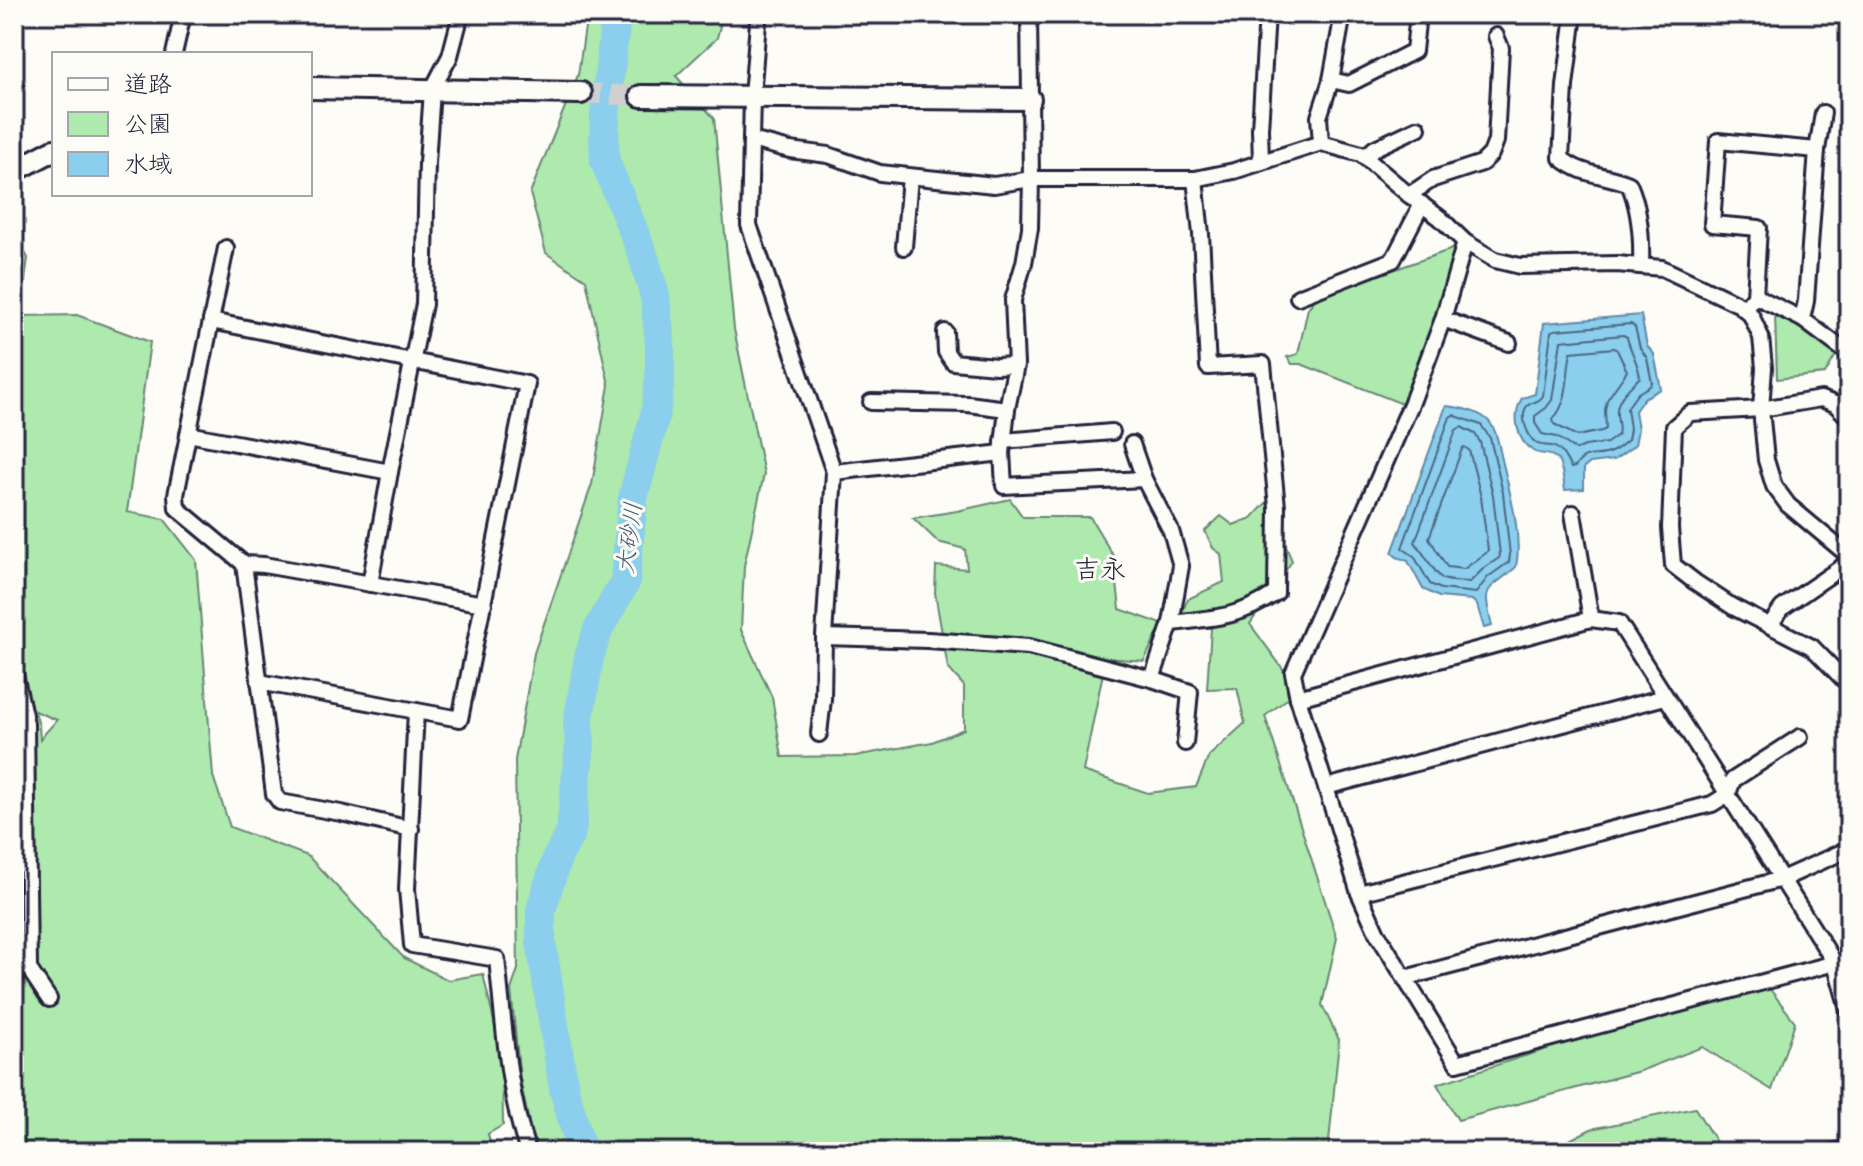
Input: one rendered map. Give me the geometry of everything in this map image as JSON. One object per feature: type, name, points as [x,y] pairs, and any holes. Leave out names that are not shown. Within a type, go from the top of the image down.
[{"type":"street","points":[[174,52],[183,14]]},
{"type":"street","points":[[370,584],[424,304],[432,90],[450,56],[461,14]]},
{"type":"street","points":[[1029,14],[1030,228],[1013,300],[1016,365],[1002,447],[1004,486],[1144,479]]},
{"type":"street","points":[[1261,162],[1267,14]]},
{"type":"street","points":[[1321,143],[1319,117],[1331,80],[1343,14]]},
{"type":"street","points":[[1331,80],[1349,84],[1414,51],[1418,14]]},
{"type":"street","points":[[1574,14],[1565,86],[1561,158],[1573,168],[1629,184],[1635,198],[1641,266]]},
{"type":"street","points":[[758,22],[752,97],[749,225],[834,472],[819,734]]},
{"type":"street","points":[[1409,195],[1433,179],[1482,163],[1491,154],[1496,141],[1501,48],[1496,36]]},
{"type":"street","points":[[312,88],[581,93]]},
{"type":"street","points":[[641,96],[1030,99]]},
{"type":"street","points":[[1802,319],[1823,113]]},
{"type":"street","points":[[1365,157],[1375,148],[1418,128]]},
{"type":"street","points":[[751,140],[828,155],[880,173],[994,185],[1031,179],[1195,179],[1234,171],[1321,143],[1361,154],[1465,242],[1495,260],[1520,266],[1617,264],[1662,268],[1716,293],[1751,315],[1761,337],[1764,368],[1761,409],[1766,460],[1774,486],[1788,505],[1849,559],[1782,608],[1770,625]]},
{"type":"street","points":[[1744,309],[1755,296],[1759,228],[1712,224],[1718,141],[1817,150]]},
{"type":"street","points":[[14,171],[52,151]]},
{"type":"street","points":[[904,247],[910,177]]},
{"type":"street","points":[[1171,623],[1231,615],[1257,606],[1276,593],[1277,507],[1263,364],[1208,367],[1195,179]]},
{"type":"street","points":[[1298,297],[1393,260],[1422,204]]},
{"type":"street","points":[[1465,242],[1443,319],[1412,402],[1293,673],[1359,893],[1377,933],[1457,1063],[1835,963]]},
{"type":"street","points":[[226,248],[176,495],[177,508],[244,564],[484,604]]},
{"type":"street","points":[[1755,296],[1802,319],[1849,354]]},
{"type":"street","points":[[1443,319],[1509,343]]},
{"type":"street","points":[[211,321],[527,384],[460,719],[259,682]]},
{"type":"street","points":[[945,332],[946,352],[953,362],[1016,365]]},
{"type":"street","points":[[1849,418],[1835,404],[1821,399],[1761,409],[1690,413],[1674,427],[1670,528],[1673,565],[1733,607],[1812,647],[1849,685]]},
{"type":"street","points":[[871,402],[968,404],[1007,409]]},
{"type":"street","points":[[834,472],[1112,432]]},
{"type":"street","points":[[188,434],[390,472]]},
{"type":"street","points":[[1132,444],[1144,479],[1171,531],[1181,566],[1171,623],[1152,679]]},
{"type":"street","points":[[1573,513],[1591,619]]},
{"type":"street","points":[[244,564],[274,794],[280,802],[411,829]]},
{"type":"street","points":[[1298,698],[1591,619],[1619,623],[1835,963],[1849,1012]]},
{"type":"street","points":[[824,637],[1029,647],[1152,679],[1190,692],[1185,743]]},
{"type":"street","points":[[14,670],[26,724],[29,969],[49,999]]},
{"type":"street","points":[[1326,787],[1665,697]]},
{"type":"street","points":[[416,711],[407,889],[412,945],[497,959],[510,1075],[518,1123],[528,1152]]},
{"type":"street","points":[[1359,893],[1712,804],[1728,794],[1733,780],[1800,737]]},
{"type":"street","points":[[1405,978],[1782,879],[1849,849]]},
{"type":"street","points":[[1833,1152],[1849,1148]]},
{"type":"green space","points":[[587,14],[727,14],[721,22],[717,38],[676,76],[714,118],[734,329],[764,474],[744,566],[741,630],[772,697],[782,757],[855,756],[932,742],[964,729],[964,686],[948,668],[935,593],[936,566],[967,569],[965,549],[938,542],[913,518],[1010,499],[1023,517],[1090,517],[1114,557],[1120,609],[1162,624],[1144,661],[1106,658],[1083,771],[1148,793],[1196,787],[1209,756],[1245,723],[1237,688],[1207,689],[1211,628],[1181,614],[1188,599],[1224,582],[1221,554],[1213,548],[1205,531],[1221,516],[1233,525],[1252,518],[1268,501],[1292,561],[1250,624],[1283,669],[1291,696],[1265,716],[1337,938],[1322,1005],[1339,1040],[1328,1152],[535,1152],[520,1079],[511,990],[518,969],[515,760],[534,653],[592,484],[609,385],[586,280],[546,253],[530,193],[578,75]]},
{"type":"green space","points":[[14,234],[28,258],[20,316],[77,315],[150,342],[127,512],[164,519],[196,560],[213,776],[230,827],[308,856],[404,958],[448,980],[483,974],[502,1056],[503,1125],[488,1134],[492,1152],[14,1152]],"holes":[[[35,711],[57,720],[40,739]]]},
{"type":"green space","points":[[1458,247],[1405,405],[1301,364],[1292,364],[1287,357],[1298,354],[1308,308],[1317,297]]},
{"type":"green space","points":[[1775,314],[1840,348],[1825,374],[1777,379]]},
{"type":"green space","points":[[1763,980],[1795,1022],[1772,1090],[1702,1047],[1640,1071],[1458,1120],[1437,1084]]},
{"type":"green space","points":[[1695,1108],[1722,1152],[1546,1152],[1591,1129]]},
{"type":"water","points":[[1641,315],[1661,389],[1644,398],[1635,411],[1638,429],[1635,445],[1614,460],[1590,463],[1584,468],[1584,489],[1565,490],[1557,459],[1533,451],[1517,427],[1517,412],[1522,398],[1535,394],[1544,323]]},
{"type":"water","points":[[1446,406],[1477,413],[1491,424],[1498,439],[1514,511],[1518,540],[1516,567],[1489,590],[1487,602],[1492,626],[1484,628],[1477,605],[1472,600],[1439,597],[1423,589],[1408,561],[1392,553]]},
{"type":"waterway","name":"大砂川","points":[[582,1152],[564,1089],[541,942],[541,910],[557,858],[571,832],[580,744],[578,724],[589,657],[598,630],[625,582],[633,498],[655,415],[660,380],[655,296],[643,255],[605,161],[605,115],[616,14]]},
{"type":"tunnel","points":[[581,93],[641,96]]},
{"type":"district","name":"吉永","points":[[1100,569]]}]
